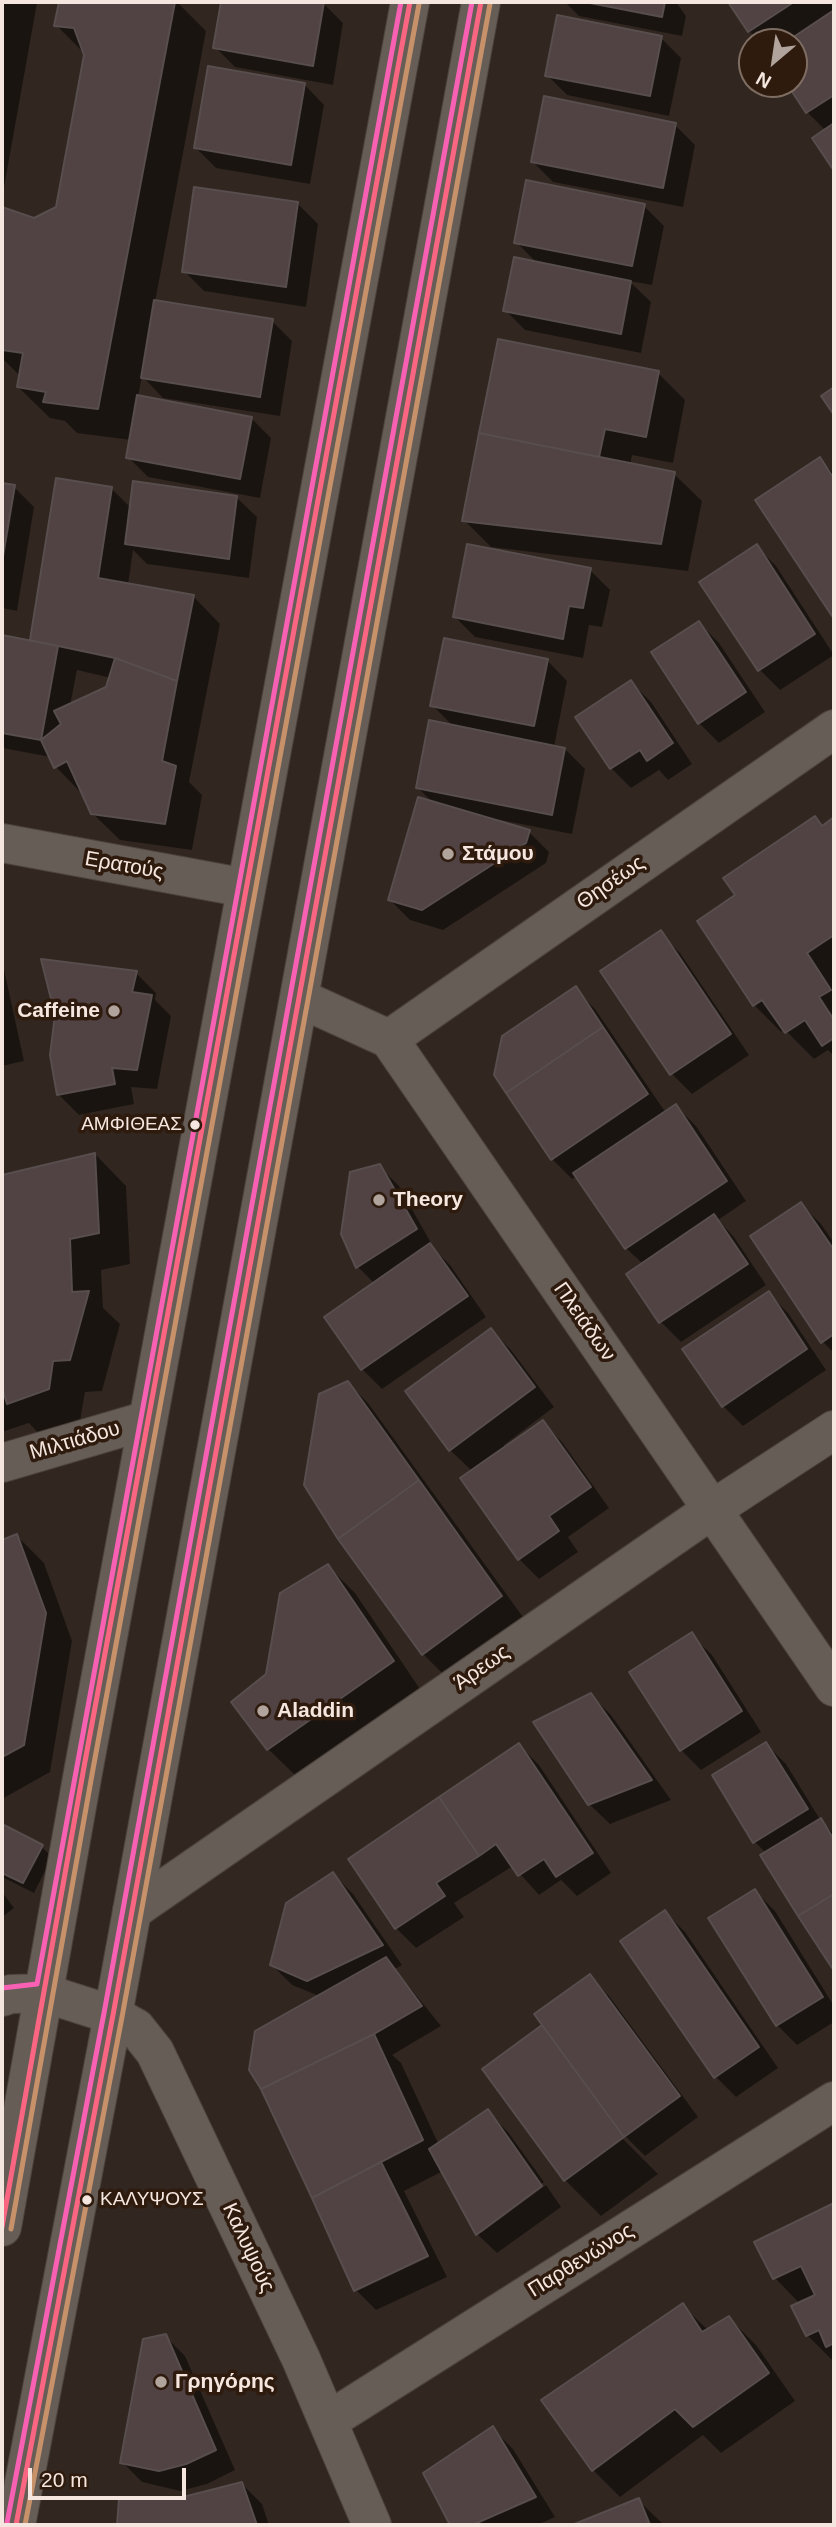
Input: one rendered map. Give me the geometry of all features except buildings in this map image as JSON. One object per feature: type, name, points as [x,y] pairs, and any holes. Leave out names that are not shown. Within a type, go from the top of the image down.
[{"type":"main road","points":[[2,2227],[410,2]]},
{"type":"main road","points":[[16,2525],[113,2015],[481,2]]},
{"type":"main road","name":"Θησέως","points":[[389,1039],[834,729]]},
{"type":"main road","name":"Ερατούς","points":[[2,843],[246,888]]},
{"type":"main road","points":[[299,998],[389,1039]]},
{"type":"main road","name":"Πλειάδων","points":[[389,1039],[834,1687]]},
{"type":"main road","name":"Μιλτιάδου","points":[[2,1462],[148,1420]]},
{"type":"main road","name":"Άρεως","points":[[132,1910],[713,1509],[834,1430]]},
{"type":"main road","points":[[2,1997],[11,1994],[44,1993]]},
{"type":"main road","name":"Καλυψούς","points":[[44,1993],[113,2015],[136,2028],[155,2052],[295,2346],[372,2525]]},
{"type":"main road","name":"Παρθενώνος","points":[[328,2421],[834,2101]]},
{"type":"transit line","points":[[2,1988],[37,1984],[401,2]]},
{"type":"transit line","points":[[2,2227],[84,1767],[410,2]]},
{"type":"transit line","points":[[7,2523],[104,2013],[472,2]]},
{"type":"transit line","points":[[16,2525],[113,2015],[481,2]]},
{"type":"transit line","points":[[11,2229],[93,1769],[419,4]]},
{"type":"transit line","points":[[25,2525],[122,2017],[490,4]]},
{"type":"place","name":"Στάμου","points":[[448,854]]},
{"type":"place","name":"Caffeine","points":[[114,1011]]},
{"type":"place","name":"ΑΜΦΙΘΕΑΣ","points":[[195,1125]]},
{"type":"place","name":"Theory","points":[[379,1200]]},
{"type":"place","name":"Aladdin","points":[[263,1711]]},
{"type":"place","name":"ΚΑΛΥΨΟΥΣ","points":[[87,2200]]},
{"type":"place","name":"Γρηγόρης","points":[[161,2382]]}]
